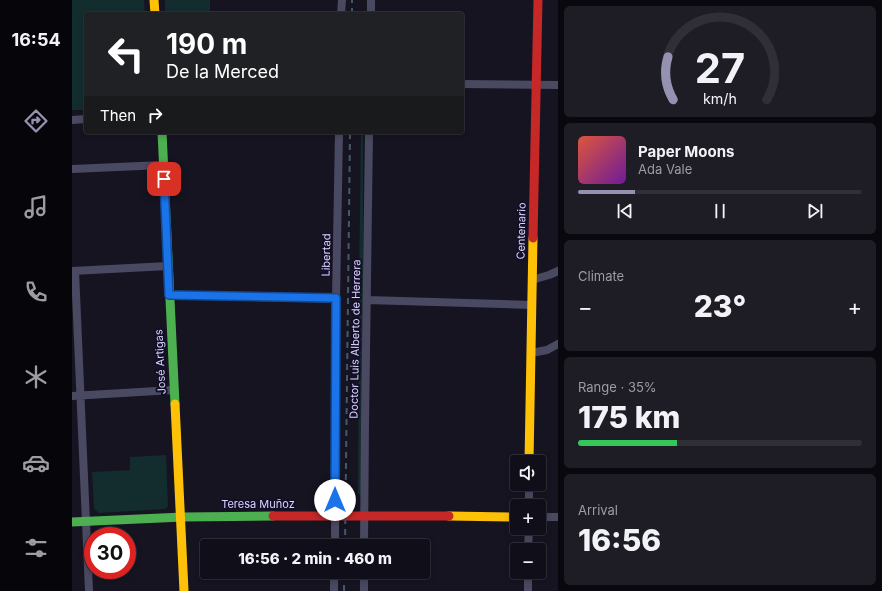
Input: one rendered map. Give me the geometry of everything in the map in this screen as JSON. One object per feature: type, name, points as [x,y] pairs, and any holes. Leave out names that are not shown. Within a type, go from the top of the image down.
[{"type":"street","points":[[154,0],[155,12]]},
{"type":"street","points":[[341,12],[342,0]]},
{"type":"street","points":[[371,0],[371,12]]},
{"type":"street","name":"Centenario","points":[[529,455],[535,85],[538,0]]},
{"type":"street","points":[[464,84],[558,85]]},
{"type":"street","points":[[72,120],[84,119]]},
{"type":"street","name":"José Artigas","points":[[162,134],[173,390],[184,591]]},
{"type":"street","name":"Libertad","points":[[335,539],[336,298],[339,134]]},
{"type":"street","name":"Doctor Luis Alberto de Herrera","points":[[364,539],[369,134]]},
{"type":"street","points":[[72,169],[163,165]]},
{"type":"street","points":[[89,591],[86,521],[76,396],[73,271],[168,266]]},
{"type":"street","points":[[532,280],[558,271]]},
{"type":"street","points":[[169,295],[336,298]]},
{"type":"street","points":[[367,300],[532,304]]},
{"type":"street","points":[[531,353],[547,350],[558,344]]},
{"type":"street","points":[[76,396],[173,390]]},
{"type":"street","name":"Teresa Muñoz","points":[[72,522],[180,517],[510,517]]},
{"type":"street","points":[[546,517],[558,517]]},
{"type":"street","points":[[334,579],[334,591]]},
{"type":"street","points":[[364,579],[364,591]]},
{"type":"street","points":[[528,579],[528,591]]},
{"type":"green space","points":[[72,0],[144,0],[145,12],[84,12],[84,110],[72,110]]},
{"type":"green space","points":[[165,0],[210,0],[210,12],[165,12]]},
{"type":"green space","points":[[361,134],[363,134],[363,494],[361,496],[358,493],[359,306],[356,297],[359,287]]},
{"type":"green space","points":[[166,455],[168,506],[165,509],[99,513],[94,509],[92,472],[130,470],[130,457]]},
{"type":"railway","points":[[352,0],[352,12]]},
{"type":"railway","points":[[345,539],[350,134]]},
{"type":"railway","points":[[344,579],[344,591]]},
{"type":"traffic: fast","points":[[162,134],[175,404]]},
{"type":"traffic: fast","points":[[72,522],[183,517],[273,516]]},
{"type":"traffic: slow","points":[[154,0],[155,12]]},
{"type":"traffic: slow","points":[[529,455],[533,238]]},
{"type":"traffic: slow","points":[[175,404],[184,591]]},
{"type":"traffic: slow","points":[[449,516],[510,517]]},
{"type":"traffic: jam","points":[[533,238],[538,0]]},
{"type":"traffic: jam","points":[[273,516],[449,516]]},
{"type":"route","points":[[164,179],[169,295],[336,298],[335,500]]}]
